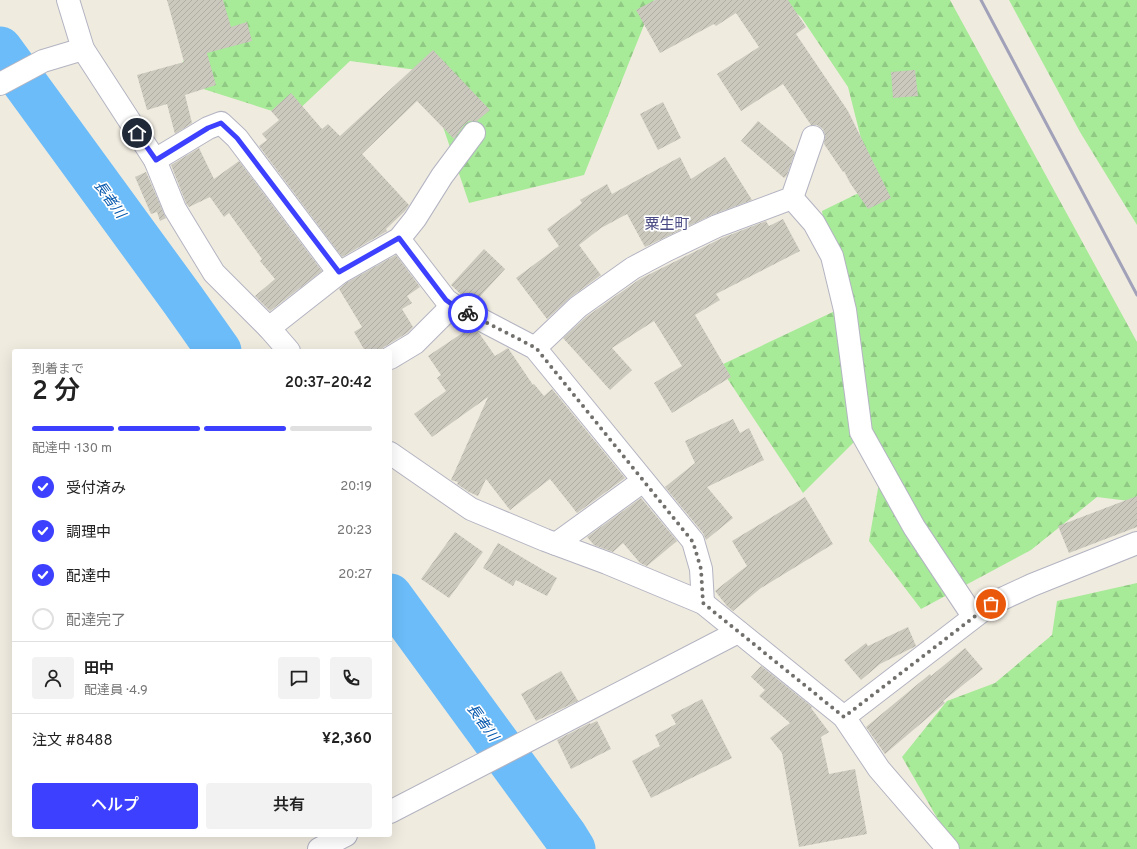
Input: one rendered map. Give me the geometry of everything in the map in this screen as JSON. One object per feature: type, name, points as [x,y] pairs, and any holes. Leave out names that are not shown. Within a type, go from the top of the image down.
[{"type":"street","points":[[68,0],[83,49],[156,160],[175,209],[214,273],[269,328],[287,349]]},
{"type":"street","points":[[1,84],[43,61],[83,49]]},
{"type":"street","points":[[156,160],[208,128],[221,123],[237,138],[339,272]]},
{"type":"street","points":[[269,328],[339,272],[399,238],[416,219],[442,176],[474,133]]},
{"type":"street","points":[[792,198],[813,137]]},
{"type":"street","points":[[536,348],[578,307],[633,268],[717,226],[792,198]]},
{"type":"street","points":[[792,198],[814,223],[832,256],[845,310],[861,432],[914,527],[973,616]]},
{"type":"street","points":[[399,238],[446,300],[536,348],[693,542],[701,569],[703,603]]},
{"type":"street","points":[[392,357],[414,343],[453,305]]},
{"type":"street","points":[[392,454],[471,509],[703,603],[844,717],[879,769],[948,849]]},
{"type":"street","points":[[556,544],[643,481]]},
{"type":"street","points":[[844,717],[973,616],[991,604],[1032,584],[1137,543]]},
{"type":"street","points":[[392,811],[738,632]]},
{"type":"street","points":[[320,849],[342,837]]},
{"type":"green space","points":[[211,0],[654,0],[584,175],[469,203],[424,71],[350,61],[291,117],[175,80]]},
{"type":"green space","points":[[782,0],[950,0],[1137,342],[1137,502],[1097,497],[1031,550],[921,609],[869,541],[881,471],[857,439],[803,493],[719,366],[835,311],[822,211],[873,186],[848,87],[801,17]]},
{"type":"green space","points":[[1009,0],[1137,0],[1137,225],[1080,132]]},
{"type":"green space","points":[[1137,583],[1137,849],[955,849],[902,757],[947,701],[995,683],[1052,635],[1057,601]]},
{"type":"building","points":[[167,0],[223,0],[231,27],[247,22],[252,41],[207,53],[216,85],[185,95],[192,123],[175,134],[167,104],[147,110],[137,75],[184,62]]},
{"type":"building","points":[[655,0],[788,0],[806,27],[796,34],[848,111],[891,198],[868,209],[850,183],[844,171],[843,172],[824,144],[825,135],[823,129],[817,125],[811,125],[783,84],[741,111],[717,74],[759,47],[736,13],[716,26],[714,24],[660,53],[636,10]]},
{"type":"building","points":[[433,50],[490,110],[477,121],[469,121],[464,125],[454,139],[417,101],[362,154],[409,205],[405,211],[386,229],[387,231],[342,257],[259,146],[267,140],[262,134],[279,120],[271,111],[291,93],[322,129],[328,124],[340,136]]},
{"type":"building","points":[[915,70],[918,96],[893,98],[891,72]]},
{"type":"building","points":[[663,102],[681,138],[658,150],[640,114]]},
{"type":"building","points":[[758,121],[795,152],[787,175],[784,178],[741,141]]},
{"type":"building","points":[[199,148],[214,179],[239,161],[322,271],[270,311],[255,296],[275,279],[260,261],[262,259],[229,213],[224,217],[210,197],[189,207],[186,203],[171,165]]},
{"type":"building","points":[[680,157],[691,179],[725,157],[752,200],[712,215],[645,247],[627,214],[601,228],[579,245],[601,275],[571,297],[547,319],[516,278],[559,246],[547,229],[582,203],[580,200],[607,184],[612,194]]},
{"type":"building","points":[[146,172],[166,218],[160,221],[157,212],[151,214],[135,177]]},
{"type":"building","points":[[783,219],[800,251],[716,294],[720,300],[695,315],[731,377],[672,413],[654,383],[682,366],[654,321],[612,348],[632,370],[610,390],[563,338],[586,317],[640,279],[722,238],[766,221],[769,226]]},
{"type":"building","points":[[484,249],[505,269],[475,302],[464,297],[451,285]]},
{"type":"building","points":[[396,255],[420,287],[407,296],[412,303],[402,309],[413,327],[407,333],[382,349],[364,349],[354,332],[362,327],[339,289],[346,283]]},
{"type":"building","points":[[470,328],[479,333],[495,356],[508,348],[533,385],[534,384],[544,396],[552,389],[625,478],[577,513],[550,479],[510,510],[486,479],[478,496],[457,484],[458,482],[451,480],[488,397],[432,437],[414,414],[446,391],[437,378],[441,375],[428,356]]},
{"type":"building","points":[[733,419],[740,433],[749,428],[764,460],[707,487],[733,518],[706,540],[703,533],[665,487],[695,463],[685,441]]},
{"type":"building","points":[[1137,496],[1137,527],[1069,553],[1058,526]]},
{"type":"building","points":[[805,497],[833,544],[761,588],[733,611],[715,591],[747,566],[732,541]]},
{"type":"building","points":[[641,498],[677,541],[647,566],[640,563],[623,543],[613,552],[594,545],[587,537]]},
{"type":"building","points":[[455,532],[483,552],[449,598],[421,579]]},
{"type":"building","points":[[498,543],[557,578],[547,596],[516,580],[513,586],[483,568]]},
{"type":"building","points":[[908,627],[916,646],[880,664],[861,680],[844,660],[866,643],[868,646]]},
{"type":"building","points":[[965,648],[983,669],[943,701],[945,703],[885,754],[866,727],[930,674],[931,676]]},
{"type":"building","points":[[761,666],[812,707],[811,708],[829,732],[821,737],[829,774],[855,769],[867,834],[799,847],[782,753],[770,738],[790,723],[759,696],[765,690],[751,677]]},
{"type":"building","points":[[561,671],[578,701],[536,721],[521,694]]},
{"type":"building","points":[[702,699],[732,758],[651,798],[632,761],[660,746],[655,735],[676,724],[671,715]]},
{"type":"building","points":[[597,721],[611,749],[571,769],[557,740]]},
{"type":"waterway","name":"長者川","points":[[0,49],[218,349]]},
{"type":"waterway","name":"長者川","points":[[392,599],[573,849]]},
{"type":"railway","points":[[981,0],[1137,295]]},
{"type":"way so far","points":[[468,313],[536,348],[693,542],[701,569],[703,603],[844,717],[973,616],[991,604]]},
{"type":"district","name":"粟生町","points":[[667,225]]},
{"type":"route","points":[[137,133],[156,160],[208,128],[221,123],[237,138],[339,272],[399,238],[446,300],[468,313]]}]
